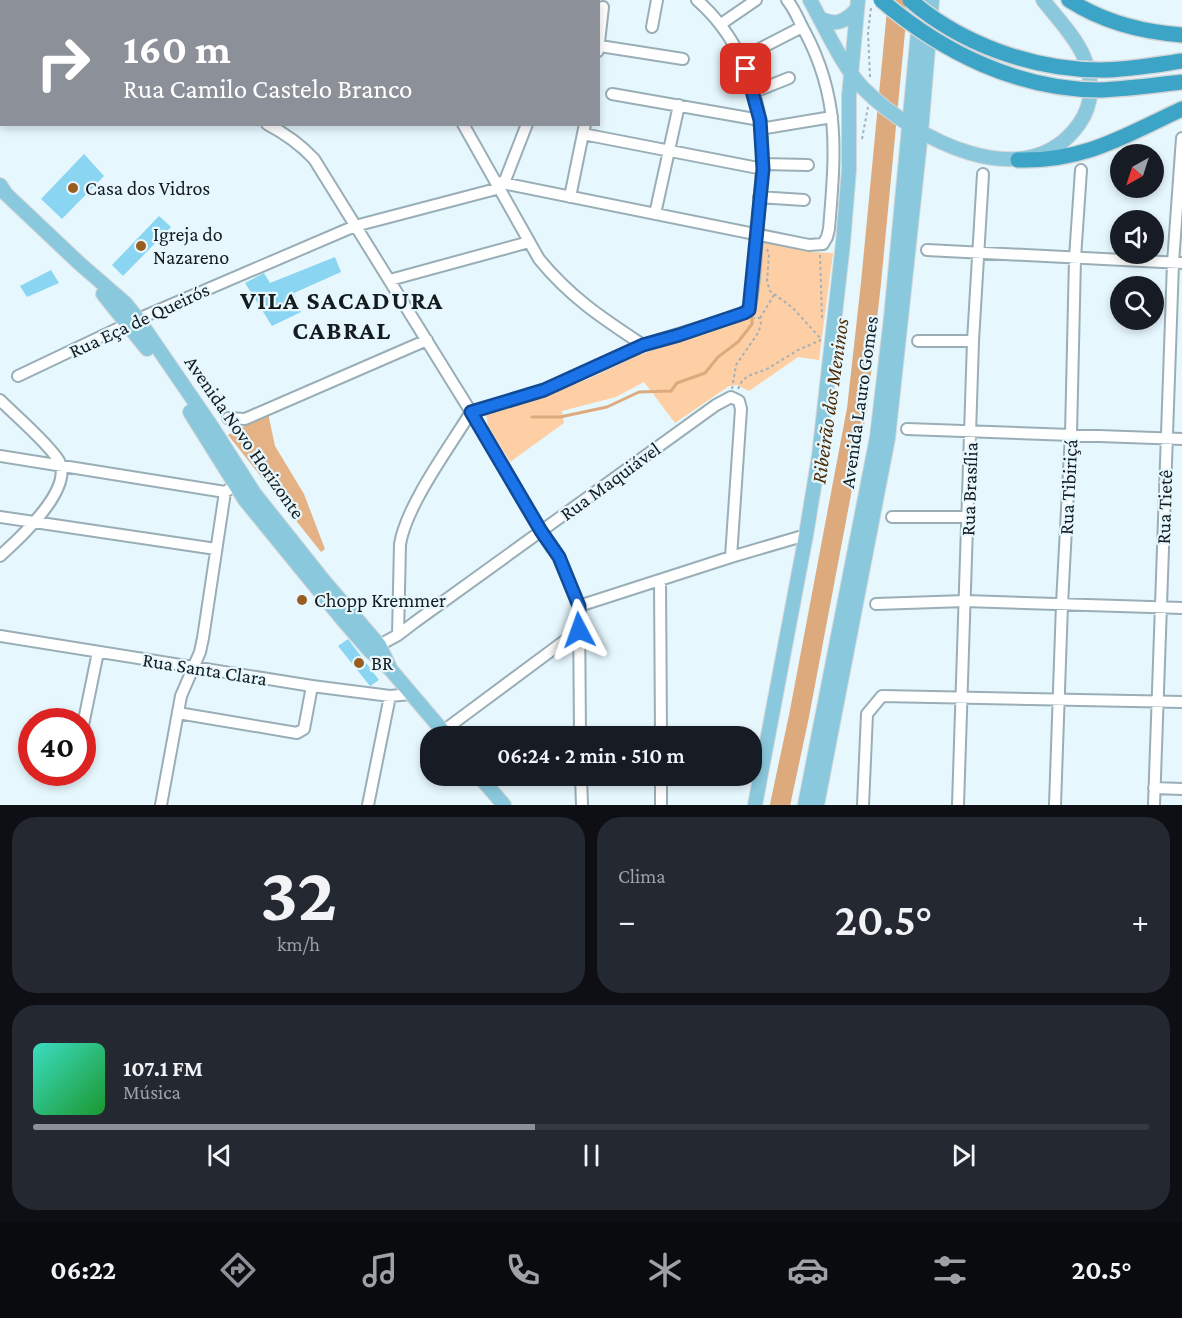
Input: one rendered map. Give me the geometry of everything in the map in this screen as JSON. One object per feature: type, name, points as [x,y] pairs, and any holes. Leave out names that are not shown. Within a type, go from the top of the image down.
[{"type":"highway","points":[[881,0],[924,34],[945,47],[995,69],[1040,83],[1099,90],[1182,82]]},
{"type":"highway","points":[[910,0],[939,22],[974,41],[1034,61],[1099,70],[1146,67],[1182,61]]},
{"type":"highway","points":[[1069,0],[1115,22],[1146,30],[1182,35]]},
{"type":"highway","points":[[1017,160],[1042,161],[1082,154],[1182,109]]},
{"type":"main road","points":[[810,0],[850,70],[871,96],[915,128],[964,151],[1017,160],[1036,155],[1064,141],[1084,116],[1090,99],[1089,75],[1083,55],[1070,34],[1042,0]]},
{"type":"main road","name":"Avenida Lauro Gomes","points":[[817,805],[888,438],[915,128],[921,0]]},
{"type":"main road","name":"Avenida Lauro Gomes","points":[[805,805],[877,437],[932,0]]},
{"type":"main road","points":[[820,18],[833,23],[846,20],[857,5]]},
{"type":"main road","name":"Avenida Lauro Gomes","points":[[755,805],[819,456],[843,243],[849,169],[850,70],[857,5]]},
{"type":"main road","points":[[848,121],[858,103],[871,96]]},
{"type":"main road","name":"Avenida Novo Horizonte","points":[[0,185],[6,194],[78,263],[133,321],[212,427],[254,494],[391,670],[438,726]]},
{"type":"main road","name":"Avenida Novo Horizonte","points":[[133,321],[198,424],[231,488],[252,508],[374,647]]},
{"type":"main road","points":[[488,786],[504,805]]},
{"type":"street","points":[[652,27],[657,0]]},
{"type":"street","points":[[398,635],[402,531],[417,500],[471,412],[544,390],[643,345],[740,315],[750,308],[759,235],[762,167],[760,124],[754,92],[742,58],[721,24],[697,0]]},
{"type":"street","points":[[721,24],[756,0]]},
{"type":"street","points":[[500,185],[570,196],[759,235],[821,245],[829,229],[833,175],[834,154],[830,99],[822,69],[787,0]]},
{"type":"street","points":[[600,38],[603,7]]},
{"type":"street","points":[[742,58],[802,27]]},
{"type":"street","points":[[600,48],[683,59]]},
{"type":"street","points":[[754,92],[789,78]]},
{"type":"street","points":[[612,94],[679,105],[760,124],[832,117]]},
{"type":"street","points":[[655,214],[679,105]]},
{"type":"street","points":[[271,126],[302,146],[314,159],[559,557],[579,606],[580,726]]},
{"type":"street","points":[[464,126],[500,185],[529,243],[555,279],[581,303],[643,345]]},
{"type":"street","points":[[500,185],[526,126]]},
{"type":"street","points":[[570,196],[584,129],[669,150],[762,167],[808,165]]},
{"type":"street","name":"Rua Tietê","points":[[1154,805],[1166,438],[1178,263],[1182,138]]},
{"type":"street","name":"Rua Tibiriçá","points":[[1055,805],[1071,434],[1075,258],[1082,170]]},
{"type":"street","name":"Rua Brasília","points":[[958,805],[974,341],[983,174]]},
{"type":"street","name":"Rua Eça de Queirós","points":[[18,376],[133,321],[355,226],[500,185]]},
{"type":"street","points":[[759,197],[804,200]]},
{"type":"street","points":[[390,280],[529,243]]},
{"type":"street","points":[[927,250],[1178,263]]},
{"type":"street","points":[[228,418],[245,419],[427,340]]},
{"type":"street","points":[[918,340],[974,341]]},
{"type":"street","points":[[731,557],[741,421],[740,403],[733,398]]},
{"type":"street","name":"Rua Maquiável","points":[[374,647],[398,635],[716,405],[733,398]]},
{"type":"street","points":[[0,400],[52,452],[61,466],[58,487],[35,523],[0,556]]},
{"type":"street","points":[[907,429],[1182,439]]},
{"type":"street","points":[[0,456],[231,488],[216,549],[200,652],[181,696],[161,805]]},
{"type":"street","points":[[0,517],[216,549]]},
{"type":"street","points":[[892,517],[969,517]]},
{"type":"street","points":[[579,606],[806,535]]},
{"type":"street","points":[[660,580],[661,726]]},
{"type":"street","points":[[876,604],[965,601],[1182,608]]},
{"type":"street","points":[[455,726],[579,630]]},
{"type":"street","name":"Rua Santa Clara","points":[[0,636],[312,686],[390,696],[411,694]]},
{"type":"street","points":[[87,708],[98,652]]},
{"type":"street","points":[[178,713],[297,733],[304,729],[312,686]]},
{"type":"street","points":[[368,805],[390,696]]},
{"type":"street","points":[[863,805],[867,714],[882,696],[1182,702]]},
{"type":"street","points":[[581,786],[582,805]]},
{"type":"street","points":[[661,786],[661,805]]},
{"type":"street","points":[[1154,788],[1182,789]]},
{"type":"path","points":[[759,235],[769,254],[768,285],[774,295],[788,303],[821,339]]},
{"type":"path","points":[[821,245],[822,321]]},
{"type":"path","points":[[733,398],[736,365],[758,333],[760,326],[758,318],[774,295]]},
{"type":"path","points":[[821,330],[821,339]]},
{"type":"path","points":[[733,398],[742,381],[748,376],[767,369],[808,344],[821,339]]},
{"type":"shaded area","points":[[767,241],[812,252],[833,253],[819,360],[798,357],[749,391],[737,385],[729,386],[675,423],[644,382],[616,397],[562,411],[564,423],[510,462],[488,426],[486,414],[490,411],[522,404],[588,379],[639,355],[744,319],[755,308],[762,245]]},
{"type":"shaded area","points":[[268,413],[275,446],[304,494],[325,549],[321,552],[228,435]]},
{"type":"building","name":"Casa dos Vidros","points":[[84,154],[104,176],[62,219],[41,199]]},
{"type":"building","name":"Igreja do Nazareno","points":[[159,216],[171,227],[123,276],[112,265]]},
{"type":"building","points":[[335,257],[341,272],[294,293],[301,312],[272,326],[245,283],[264,273],[270,283]]},
{"type":"building","points":[[51,270],[59,283],[27,297],[20,286]]},
{"type":"building","name":"BR","points":[[348,639],[379,680],[370,686],[338,646]]},
{"type":"waterway","name":"Ribeirão dos Meninos","points":[[780,805],[857,409],[898,0]]},
{"type":"waterway","points":[[532,417],[560,417],[607,407],[639,392],[671,391],[677,383],[705,373],[718,357],[738,342],[752,324],[752,311]]},
{"type":"place","name":"Casa dos Vidros","points":[[73,188]]},
{"type":"place","name":"Igreja do Nazareno","points":[[141,246]]},
{"type":"place","name":"Chopp Kremmer","points":[[302,600]]},
{"type":"place","name":"BR","points":[[359,663]]},
{"type":"district","name":"VILA SACADURA CABRAL","points":[[342,315]]},
{"type":"route","points":[[579,630],[579,606],[559,557],[541,531],[471,412],[544,390],[643,345],[749,310],[763,169],[760,120],[746,69]]}]
